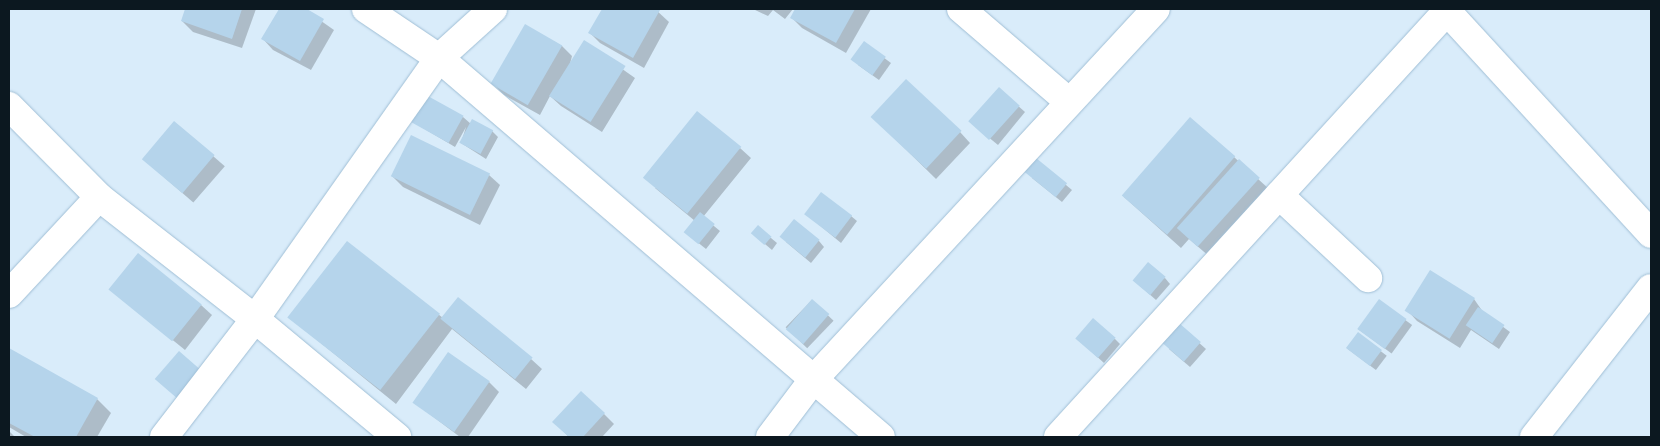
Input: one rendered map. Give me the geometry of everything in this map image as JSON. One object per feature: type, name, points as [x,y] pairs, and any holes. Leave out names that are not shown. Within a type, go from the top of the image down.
[{"type":"street","points":[[366,9],[438,58],[881,437]]},
{"type":"street","points":[[164,437],[255,318],[438,58],[492,9]]},
{"type":"street","points":[[961,9],[1068,101]]},
{"type":"street","points":[[770,437],[814,380],[1068,101],[1156,9]]},
{"type":"street","points":[[1058,437],[1447,9],[1651,234]]},
{"type":"street","points":[[9,106],[99,197],[255,318],[392,435]]},
{"type":"street","points":[[1279,195],[1368,278]]},
{"type":"street","points":[[9,294],[99,197]]},
{"type":"street","points":[[1534,437],[1651,288]]},
{"type":"building","points":[[185,9],[242,9],[232,39],[181,21]]},
{"type":"building","points":[[279,9],[307,9],[324,19],[300,61],[261,39]]},
{"type":"building","points":[[602,9],[660,10],[633,58],[588,33]]},
{"type":"building","points":[[795,9],[855,9],[836,43],[790,18]]},
{"type":"building","points":[[525,24],[562,46],[528,105],[490,84]]},
{"type":"building","points":[[584,40],[626,66],[591,122],[549,96]]},
{"type":"building","points":[[864,41],[886,57],[872,75],[850,60]]},
{"type":"building","points":[[906,79],[962,131],[926,169],[871,117]]},
{"type":"building","points":[[999,87],[1020,106],[989,140],[968,121]]},
{"type":"building","points":[[426,95],[464,116],[449,143],[411,122]]},
{"type":"building","points":[[697,111],[741,147],[687,214],[643,178]]},
{"type":"building","points":[[1190,117],[1235,156],[1167,235],[1122,195]]},
{"type":"building","points":[[472,119],[493,130],[481,154],[459,143]]},
{"type":"building","points":[[174,121],[215,155],[182,193],[142,159]]},
{"type":"building","points":[[411,135],[490,174],[470,215],[391,176]]},
{"type":"building","points":[[1036,158],[1067,183],[1056,197],[1025,172]]},
{"type":"building","points":[[1239,159],[1260,178],[1198,247],[1177,228]]},
{"type":"building","points":[[821,192],[852,215],[835,238],[804,214]]},
{"type":"building","points":[[700,212],[715,224],[698,244],[684,232]]},
{"type":"building","points":[[794,219],[820,240],[805,258],[780,237]]},
{"type":"building","points":[[758,225],[772,237],[764,245],[751,233]]},
{"type":"building","points":[[347,241],[440,314],[380,390],[287,317]]},
{"type":"building","points":[[138,253],[202,305],[172,341],[108,290]]},
{"type":"building","points":[[1148,262],[1166,277],[1150,295],[1133,280]]},
{"type":"building","points":[[1430,270],[1475,298],[1450,339],[1405,311]]},
{"type":"building","points":[[458,297],[533,357],[515,379],[440,319]]},
{"type":"building","points":[[812,299],[829,314],[803,344],[786,329]]},
{"type":"building","points":[[1379,299],[1407,319],[1385,349],[1357,329]]},
{"type":"building","points":[[1478,307],[1505,325],[1492,343],[1466,325]]},
{"type":"building","points":[[1093,318],[1116,338],[1098,358],[1075,338]]},
{"type":"building","points":[[1179,323],[1201,342],[1184,362],[1162,343]]},
{"type":"building","points":[[1358,332],[1382,350],[1370,366],[1346,348]]},
{"type":"building","points":[[9,348],[98,398],[76,437],[35,437],[9,423]]},
{"type":"building","points":[[179,351],[202,371],[177,399],[155,379]]},
{"type":"building","points":[[448,352],[490,381],[454,432],[412,403]]},
{"type":"building","points":[[581,391],[605,413],[583,437],[569,437],[552,422]]}]
